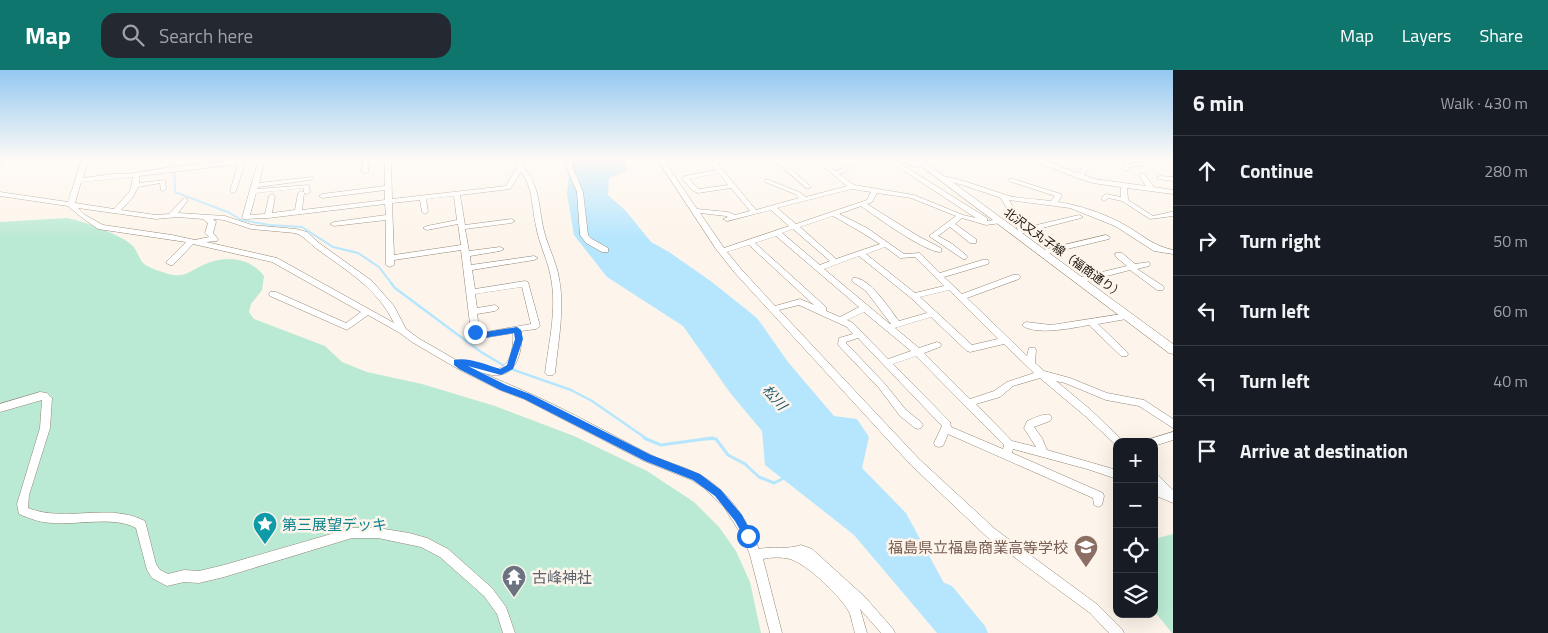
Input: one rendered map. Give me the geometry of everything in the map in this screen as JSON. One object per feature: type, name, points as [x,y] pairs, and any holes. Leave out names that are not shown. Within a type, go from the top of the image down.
[{"type":"street","points":[[71,205],[77,185]]},
{"type":"street","points":[[115,212],[132,194],[136,185]]},
{"type":"street","points":[[233,191],[235,185]]},
{"type":"street","points":[[254,188],[269,185]]},
{"type":"street","points":[[0,194],[156,217],[172,215],[244,220],[298,212],[457,195],[508,192],[511,185]]},
{"type":"street","points":[[530,185],[542,235],[555,277],[557,293],[550,374]]},
{"type":"street","points":[[577,185],[580,192],[584,236],[605,250]]},
{"type":"street","points":[[677,185],[718,247],[738,272],[915,462],[991,533],[1094,609],[1118,633]]},
{"type":"street","points":[[691,185],[698,192],[732,186],[754,212]]},
{"type":"street","points":[[777,185],[797,193],[804,199]]},
{"type":"street","points":[[932,185],[993,222]]},
{"type":"street","name":"北沢又丸子線（福商通り）","points":[[950,185],[993,222],[1018,232],[1042,253],[1172,348]]},
{"type":"street","points":[[975,185],[1004,196],[1072,206],[1118,224],[1157,249],[1173,252]]},
{"type":"street","points":[[1028,185],[1059,195]]},
{"type":"street","points":[[1120,185],[1173,192]]},
{"type":"street","points":[[1149,185],[1152,190]]},
{"type":"street","points":[[254,188],[307,186],[298,212]]},
{"type":"street","points":[[1124,186],[1124,199]]},
{"type":"street","points":[[699,211],[728,214],[731,218],[852,187],[912,196],[961,216],[993,222]]},
{"type":"street","points":[[244,220],[254,188]]},
{"type":"street","points":[[322,196],[388,188],[390,261],[465,251],[500,249]]},
{"type":"street","points":[[726,250],[870,202],[875,190]]},
{"type":"street","points":[[1053,203],[1059,195],[1067,190]]},
{"type":"street","points":[[457,195],[477,336],[536,326],[525,284],[471,292]]},
{"type":"street","points":[[268,216],[272,196]]},
{"type":"street","points":[[1004,196],[1018,232],[1079,217]]},
{"type":"street","points":[[1104,199],[1106,196],[1124,199],[1152,218],[1171,214]]},
{"type":"street","points":[[423,199],[425,212]]},
{"type":"street","points":[[172,215],[185,200]]},
{"type":"street","points":[[862,204],[938,250]]},
{"type":"street","points":[[33,207],[41,205],[64,207],[71,205]]},
{"type":"street","points":[[71,205],[82,216],[102,227],[160,235],[274,260],[368,311],[462,367],[503,387],[527,396],[648,458],[696,477],[718,493],[738,518],[756,554],[776,633]]},
{"type":"street","points":[[772,207],[835,262]]},
{"type":"street","points":[[834,214],[864,230],[903,256],[917,254]]},
{"type":"street","points":[[961,216],[933,236],[948,244],[963,257]]},
{"type":"street","points":[[170,263],[192,242],[214,239],[209,233],[212,222],[205,217]]},
{"type":"street","points":[[334,224],[389,217]]},
{"type":"street","points":[[244,220],[251,227],[296,230],[304,234],[316,245],[370,283],[391,308],[403,331]]},
{"type":"street","points":[[427,228],[511,221]]},
{"type":"street","points":[[950,223],[973,241]]},
{"type":"street","points":[[777,233],[917,352],[1008,444],[1043,452],[1113,474]]},
{"type":"street","points":[[917,254],[920,240],[929,234]]},
{"type":"street","points":[[1042,253],[1106,237]]},
{"type":"street","points":[[750,242],[829,315]]},
{"type":"street","points":[[819,268],[886,244]]},
{"type":"street","points":[[860,253],[914,296],[970,349],[1006,340]]},
{"type":"street","points":[[917,254],[1030,364],[1088,412],[1114,438]]},
{"type":"street","points":[[1119,256],[1160,288]]},
{"type":"street","points":[[468,268],[534,258]]},
{"type":"street","points":[[939,276],[985,262]]},
{"type":"street","points":[[1080,280],[1146,264]]},
{"type":"street","points":[[962,297],[1016,277]]},
{"type":"street","points":[[856,280],[868,289],[897,325]]},
{"type":"street","points":[[914,296],[951,287]]},
{"type":"street","points":[[273,294],[347,327],[368,311]]},
{"type":"street","points":[[778,307],[800,302],[850,325],[947,425],[939,444]]},
{"type":"street","points":[[473,312],[495,308]]},
{"type":"street","points":[[841,320],[865,308]]},
{"type":"street","points":[[888,328],[933,314]]},
{"type":"street","points":[[1026,325],[1051,328],[1129,316]]},
{"type":"street","points":[[1091,322],[1124,354]]},
{"type":"street","points":[[457,363],[467,363],[496,372],[506,371],[510,367],[516,351],[519,339],[517,330]]},
{"type":"street","points":[[859,335],[842,340],[842,344],[882,386],[903,413],[918,425]]},
{"type":"street","points":[[887,363],[937,345]]},
{"type":"street","points":[[1030,364],[1032,350]]},
{"type":"street","points":[[968,402],[997,394],[1010,384],[1041,374],[1067,380],[1106,396],[1141,403],[1173,424]]},
{"type":"street","points":[[0,408],[43,395],[46,398],[45,428],[24,495],[23,510],[48,519],[118,518],[138,522],[141,525],[151,566],[156,574],[163,579],[184,576],[199,577],[352,533],[378,533],[423,542],[444,553],[488,592],[497,603],[506,620],[509,633]]},
{"type":"street","points":[[1043,452],[1029,428],[1030,424],[1047,418]]},
{"type":"street","points":[[946,429],[1099,496],[1098,502]]},
{"type":"street","points":[[1158,440],[1173,436]]},
{"type":"street","points":[[1006,456],[1008,444]]},
{"type":"street","points":[[1158,482],[1173,498]]},
{"type":"street","points":[[1158,492],[1173,498]]},
{"type":"street","points":[[792,554],[801,550],[816,560],[861,601],[889,633]]},
{"type":"street","points":[[756,554],[771,552],[792,554],[819,572],[849,602],[853,608],[861,633]]},
{"type":"green space","points":[[67,218],[92,225],[120,237],[133,246],[145,265],[171,274],[186,274],[211,262],[228,259],[252,265],[264,276],[262,290],[251,304],[249,312],[254,319],[325,346],[342,362],[367,372],[422,384],[495,406],[574,436],[647,471],[694,502],[719,527],[736,551],[750,582],[761,633],[0,633],[0,222]]},
{"type":"green space","points":[[1173,534],[1173,633],[1158,616],[1158,538]]},
{"type":"water","points":[[568,185],[609,185],[608,195],[626,211],[651,242],[669,252],[712,282],[757,318],[788,362],[834,416],[857,419],[869,437],[862,468],[906,513],[971,633],[937,633],[854,535],[765,465],[762,431],[731,394],[683,326],[607,277],[574,235],[567,194]]},
{"type":"waterway","points":[[175,185],[175,192],[230,213],[241,220],[270,225],[302,227],[333,247],[358,253],[379,267],[392,284]]},
{"type":"waterway","points":[[391,283],[395,288],[481,352],[508,368],[571,390],[592,401],[647,439]]},
{"type":"waterway","points":[[644,438],[661,445],[705,439]]},
{"type":"waterway","points":[[705,439],[716,439]]},
{"type":"waterway","points":[[705,439],[716,439]]},
{"type":"waterway","points":[[716,439],[728,455],[745,464],[759,477],[774,483],[784,478]]},
{"type":"waterway","name":"松川","points":[[945,592],[978,633]]},
{"type":"place","name":"第三展望デッキ","points":[[265,545]]},
{"type":"place","name":"福島県立福島商業高等学校","points":[[1086,568]]},
{"type":"place","name":"古峰神社","points":[[514,598]]},
{"type":"route","points":[[475,332],[477,336],[517,330],[519,339],[514,358],[510,367],[506,371],[501,372],[467,363],[457,363],[462,367],[503,387],[527,396],[648,458],[696,477],[718,493],[728,504],[748,536]]}]
